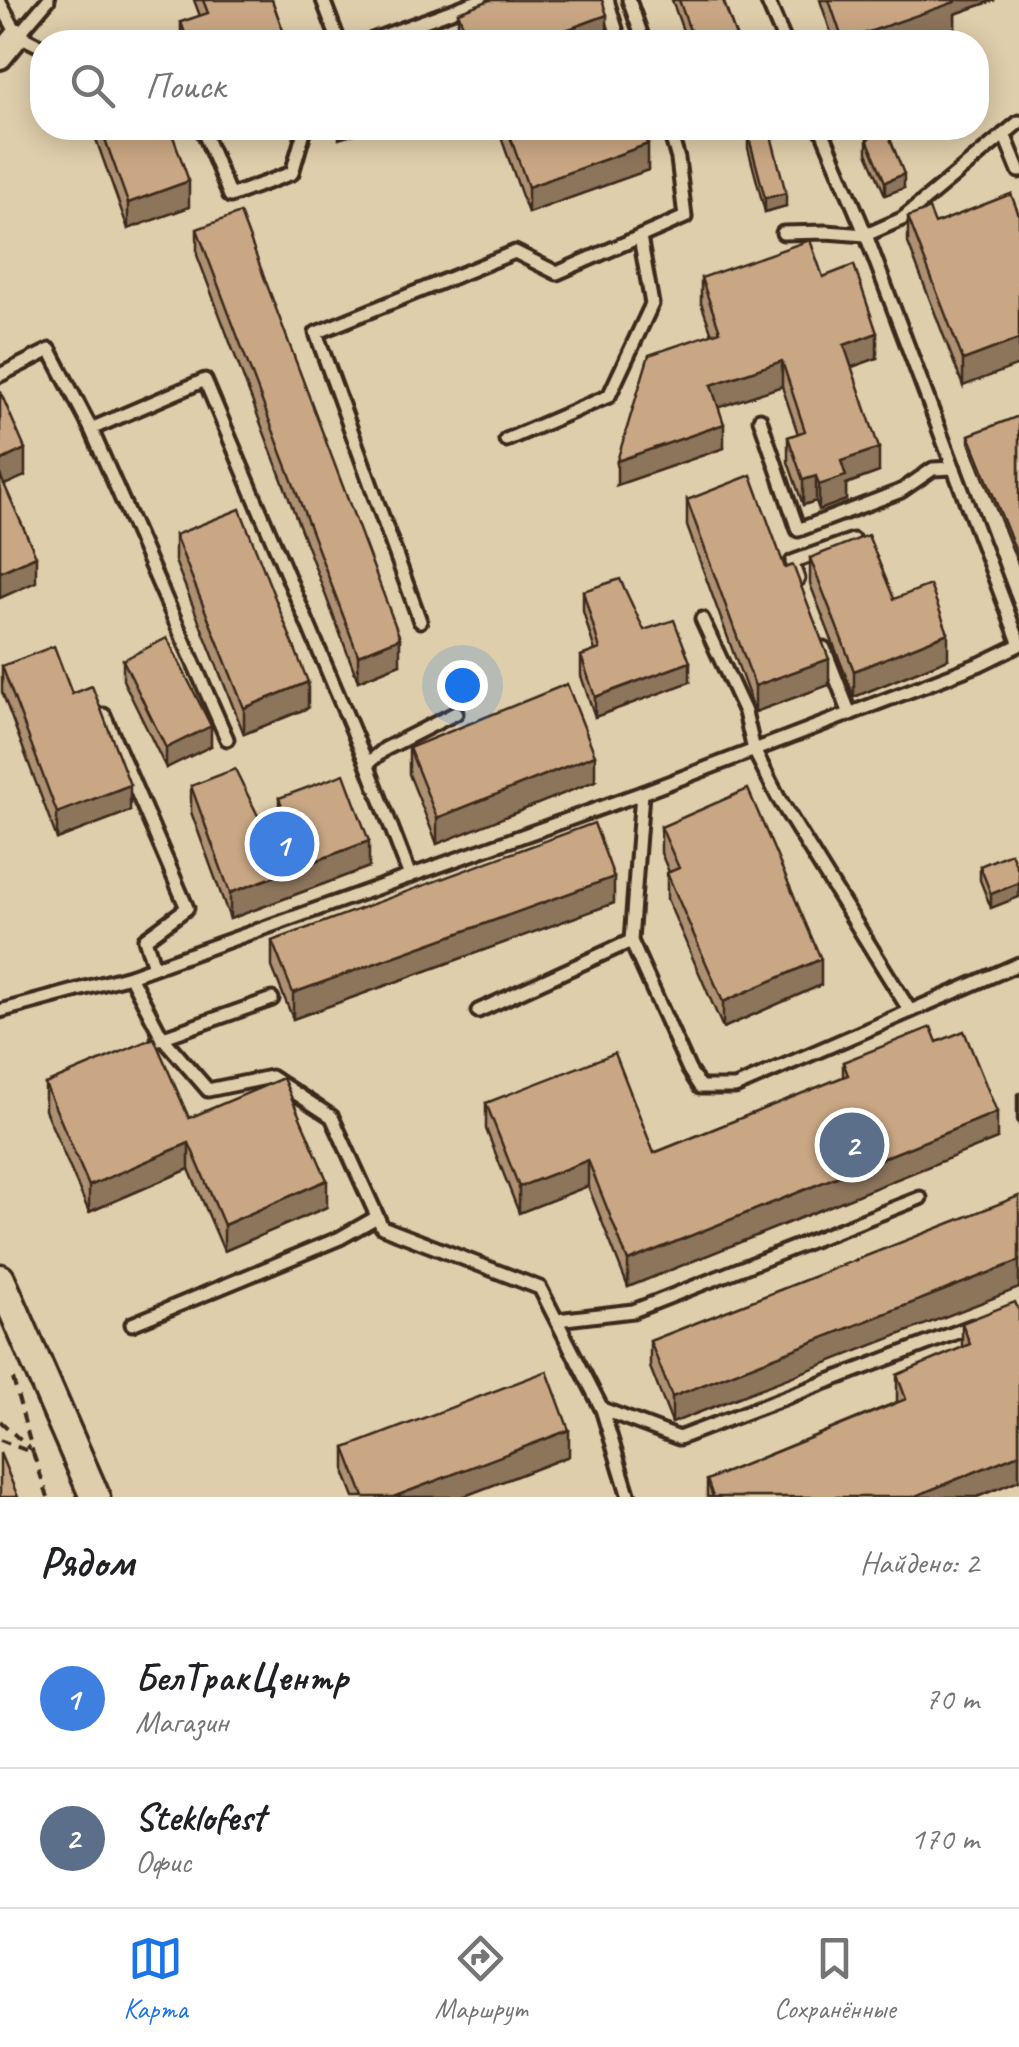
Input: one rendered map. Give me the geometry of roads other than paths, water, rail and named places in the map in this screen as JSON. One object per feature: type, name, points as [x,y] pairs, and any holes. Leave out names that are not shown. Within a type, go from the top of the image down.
[{"type":"street","points":[[0,57],[18,35]]},
{"type":"street","points":[[0,1279],[95,1497]]},
{"type":"lane","points":[[18,35],[48,0]]},
{"type":"lane","points":[[323,0],[335,30]]},
{"type":"lane","points":[[400,30],[481,0]]},
{"type":"lane","points":[[606,0],[616,30]]},
{"type":"lane","points":[[629,0],[640,30]]},
{"type":"lane","points":[[767,0],[780,30]]},
{"type":"lane","points":[[0,4],[18,35],[30,42]]},
{"type":"lane","points":[[783,234],[866,235],[902,220],[1019,122]]},
{"type":"lane","points":[[1004,134],[1019,171]]},
{"type":"lane","points":[[207,140],[230,196],[292,172],[301,140]]},
{"type":"lane","points":[[420,621],[316,333],[514,252],[557,272],[685,217],[672,140]]},
{"type":"lane","points":[[0,1011],[130,976],[642,793],[980,664],[1019,644],[866,235],[826,140]]},
{"type":"lane","points":[[506,440],[609,396],[652,304],[640,237]]},
{"type":"lane","points":[[0,375],[50,350],[92,429],[226,738]]},
{"type":"lane","points":[[92,429],[204,380],[367,764],[410,876]]},
{"type":"lane","points":[[760,420],[798,530],[901,491],[934,470],[954,468]]},
{"type":"lane","points":[[805,597],[792,562],[852,540]]},
{"type":"lane","points":[[702,620],[746,712],[754,750],[779,800],[910,1010]]},
{"type":"lane","points":[[818,631],[850,714]]},
{"type":"lane","points":[[367,764],[384,749],[456,712]]},
{"type":"lane","points":[[104,715],[187,908],[145,940],[154,967]]},
{"type":"lane","points":[[642,793],[631,940],[700,1087],[735,1087],[1019,964]]},
{"type":"lane","points":[[478,1011],[631,940]]},
{"type":"lane","points":[[130,976],[162,1038],[208,1090],[271,1076],[332,1116],[382,1226],[540,1288],[602,1409],[629,1497]]},
{"type":"lane","points":[[146,1044],[272,999]]},
{"type":"lane","points":[[557,1320],[634,1311],[920,1198]]},
{"type":"lane","points":[[132,1324],[340,1238],[377,1217]]},
{"type":"lane","points":[[602,1409],[680,1438],[983,1322]]},
{"type":"place","name":"БелТракЦентр","points":[[282,844]]},
{"type":"place","name":"Steklofest","points":[[852,1145]]}]
